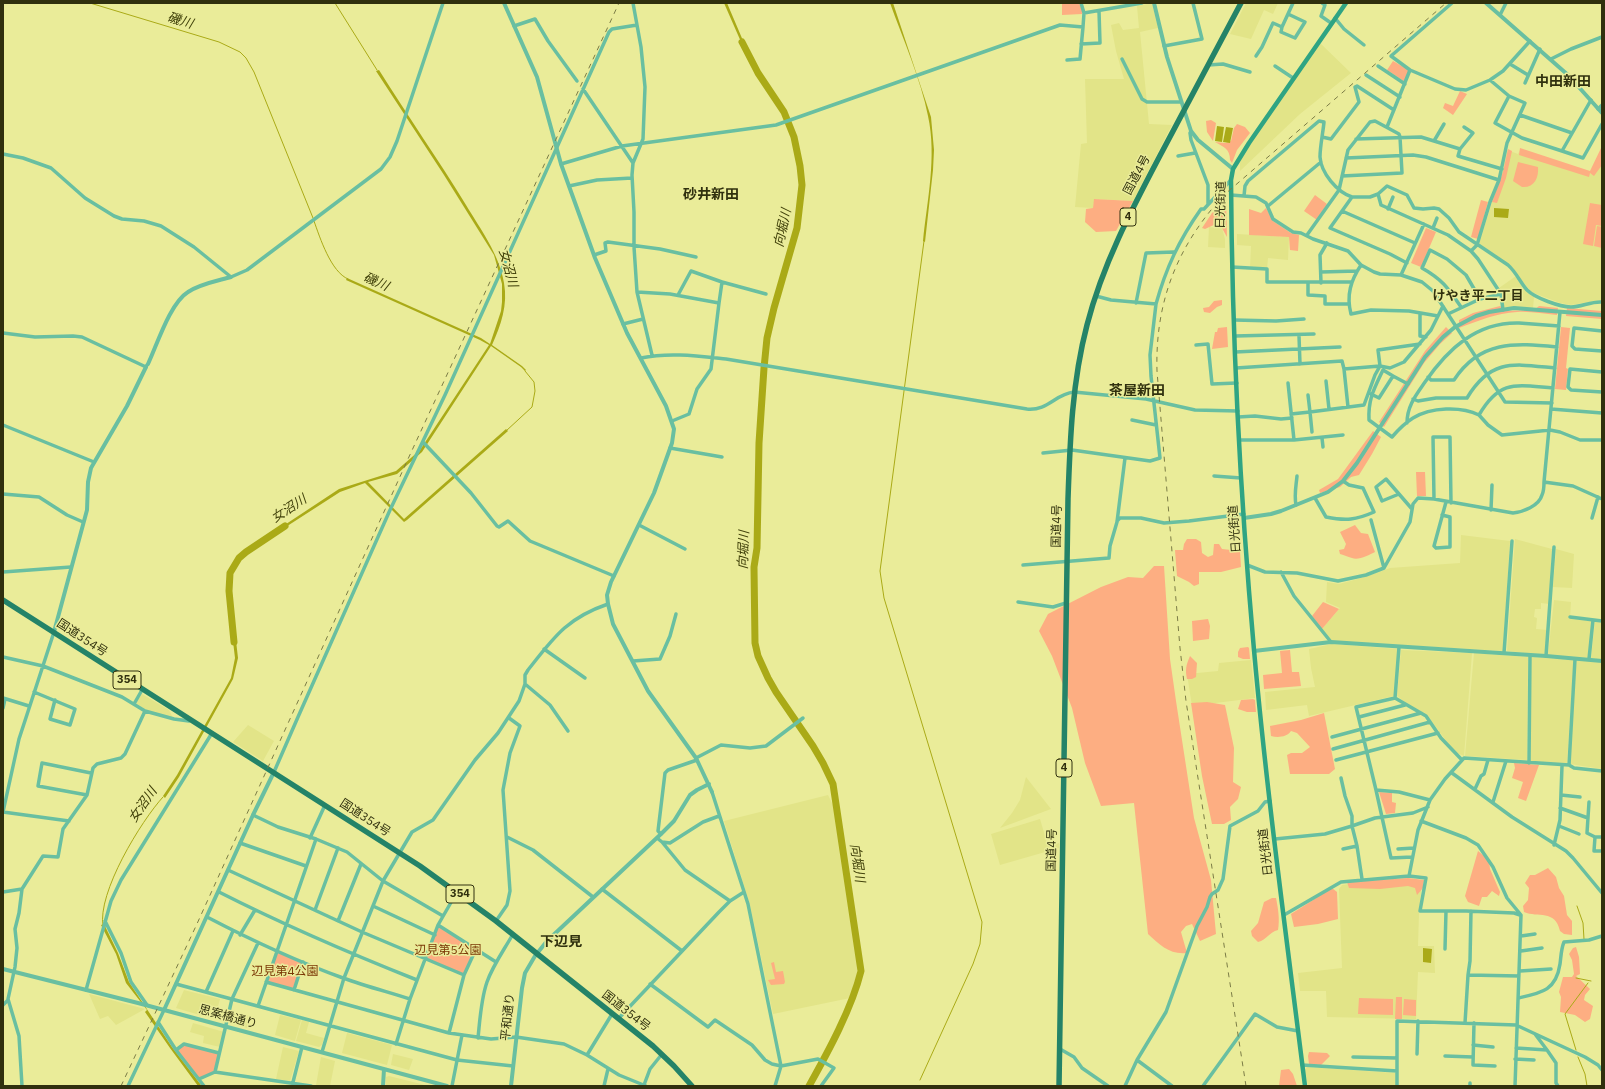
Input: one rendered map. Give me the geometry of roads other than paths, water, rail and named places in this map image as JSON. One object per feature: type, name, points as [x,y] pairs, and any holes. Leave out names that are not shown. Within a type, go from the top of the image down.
[{"type":"highway","name":"国道4号","points":[[1059,1086],[1066,603],[1070,450],[1074,392],[1087,325],[1096,296],[1120,232],[1241,3]]},
{"type":"highway","name":"国道354号","points":[[3,600],[400,853],[457,892],[513,934],[662,1054],[692,1086]]},
{"type":"main road","name":"日光街道","points":[[1304,1086],[1270,801],[1254,651],[1247,565],[1235,352],[1231,180],[1233,169],[1249,143],[1346,3]]},
{"type":"street","points":[[69,820],[3,812],[18,744],[54,632],[83,522],[86,510],[88,482],[94,462],[127,406],[174,307],[180,298],[193,289],[231,277],[247,270],[381,169],[390,157],[397,142],[443,3]]},
{"type":"street","points":[[504,3],[537,77],[561,164],[594,255],[623,324],[666,406],[672,421],[674,438],[654,493],[608,590],[608,604],[613,624],[653,699],[697,759],[712,792],[744,892],[751,920],[781,1066],[775,1086]]},
{"type":"street","points":[[633,3],[641,48],[645,87],[645,109],[642,139],[633,163],[634,246],[637,292],[652,356]]},
{"type":"street","points":[[1067,60],[1080,59],[1084,13],[1081,3]]},
{"type":"street","points":[[1084,13],[1142,3]]},
{"type":"street","points":[[1154,3],[1164,46],[1191,131],[1198,140],[1233,169]]},
{"type":"street","points":[[1164,46],[1202,39],[1193,3]]},
{"type":"street","points":[[1288,14],[1306,22],[1295,38],[1281,32],[1282,27],[1293,3]]},
{"type":"street","points":[[1452,3],[1391,56],[1410,70],[1455,89],[1466,90],[1490,80],[1510,64],[1530,41]]},
{"type":"street","points":[[1486,3],[1568,74],[1602,113]]},
{"type":"street","points":[[1500,15],[1506,3]]},
{"type":"street","points":[[1324,4],[1320,16],[1332,23]]},
{"type":"street","points":[[1081,44],[1100,43],[1099,11]]},
{"type":"street","points":[[1335,18],[1344,29],[1364,45]]},
{"type":"street","points":[[514,26],[535,19],[548,41],[577,81]]},
{"type":"street","points":[[1256,56],[1273,23],[1282,27]]},
{"type":"street","points":[[128,1086],[274,772],[391,508],[474,332],[497,278],[610,30],[637,25]]},
{"type":"street","points":[[561,164],[622,146],[776,125],[1060,25],[1083,27]]},
{"type":"street","points":[[1551,59],[1571,49],[1602,37]]},
{"type":"street","points":[[1525,83],[1540,49]]},
{"type":"street","points":[[1122,59],[1142,99],[1147,102],[1181,102]]},
{"type":"street","points":[[1208,65],[1223,64],[1250,72]]},
{"type":"street","points":[[1510,64],[1528,75]]},
{"type":"street","points":[[1275,66],[1293,78]]},
{"type":"street","points":[[1378,66],[1405,84]]},
{"type":"street","points":[[1387,127],[1410,70]]},
{"type":"street","points":[[1366,75],[1400,97]]},
{"type":"street","points":[[1471,251],[1477,245],[1490,202],[1499,180],[1507,144],[1525,104],[1509,96],[1490,80]]},
{"type":"street","points":[[1322,137],[1331,138],[1359,102],[1355,87],[1357,86],[1394,110]]},
{"type":"street","points":[[583,89],[633,163]]},
{"type":"street","points":[[1509,96],[1495,123],[1522,138],[1583,158],[1602,124]]},
{"type":"street","points":[[1562,151],[1590,100]]},
{"type":"street","points":[[1598,108],[1602,105]]},
{"type":"street","points":[[1520,115],[1572,133]]},
{"type":"street","points":[[1244,196],[1245,186],[1248,181],[1319,121],[1324,122],[1321,162],[1326,174],[1339,190],[1352,197],[1370,197],[1378,194],[1388,186],[1407,195],[1414,208],[1439,209],[1449,218],[1459,232],[1508,265],[1515,272],[1526,289],[1536,296],[1563,306],[1572,307],[1602,302]]},
{"type":"street","points":[[1307,235],[1339,190],[1342,176],[1346,158],[1348,150],[1370,122],[1375,121],[1399,134],[1402,173],[1342,176]]},
{"type":"street","points":[[1434,141],[1444,124]]},
{"type":"street","points":[[1464,127],[1473,133],[1460,149],[1458,156],[1502,169]]},
{"type":"street","points":[[1191,131],[1191,140],[1195,153],[1208,185],[1208,204]]},
{"type":"street","points":[[1356,140],[1421,137],[1460,149]]},
{"type":"street","points":[[1178,156],[1195,153]]},
{"type":"street","points":[[3,154],[23,158],[51,168],[85,198],[114,216],[122,219],[144,221],[161,226],[194,247],[231,277]]},
{"type":"street","points":[[1346,158],[1401,155],[1426,157],[1499,180]]},
{"type":"street","points":[[1268,206],[1321,162]]},
{"type":"street","points":[[569,186],[597,180],[632,178]]},
{"type":"street","points":[[1043,453],[1070,450],[1150,461],[1160,458],[1150,355],[1156,304],[1166,271],[1174,252],[1192,222],[1201,209],[1204,208],[1231,180]]},
{"type":"street","points":[[1378,194],[1381,205],[1448,235],[1471,251],[1501,294],[1503,310]]},
{"type":"street","points":[[1231,195],[1256,197],[1266,203],[1273,219],[1293,232],[1307,235],[1313,239],[1348,251],[1361,265],[1380,274],[1401,275],[1422,282],[1433,291],[1505,402],[1552,403]]},
{"type":"street","points":[[1388,208],[1393,196]]},
{"type":"street","points":[[1352,197],[1330,228],[1407,263]]},
{"type":"street","points":[[1342,211],[1415,244]]},
{"type":"street","points":[[1433,228],[1437,218]]},
{"type":"street","points":[[1401,275],[1424,224]]},
{"type":"street","points":[[594,255],[606,251],[605,243],[608,242],[696,257]]},
{"type":"street","points":[[1321,283],[1320,255],[1327,243]]},
{"type":"street","points":[[1461,307],[1449,289],[1438,277],[1422,268],[1430,250],[1447,259],[1466,275],[1480,299]]},
{"type":"street","points":[[1136,303],[1146,252],[1174,252]]},
{"type":"street","points":[[1361,265],[1351,282],[1348,304],[1351,314],[1371,310],[1409,311],[1438,316]]},
{"type":"street","points":[[1232,267],[1267,268],[1267,282],[1351,282]]},
{"type":"street","points":[[678,296],[691,270],[722,282],[766,294]]},
{"type":"street","points":[[1321,272],[1357,271]]},
{"type":"street","points":[[672,421],[689,414],[697,389],[711,369],[722,282]]},
{"type":"street","points":[[1308,283],[1308,296],[1325,296],[1324,304],[1348,304]]},
{"type":"street","points":[[637,292],[678,296],[719,303]]},
{"type":"street","points":[[1448,314],[1480,299],[1501,294]]},
{"type":"street","points":[[1096,296],[1136,303],[1156,304]]},
{"type":"street","points":[[1344,369],[1380,366],[1390,368],[1404,362],[1431,330],[1443,306]]},
{"type":"street","points":[[1116,522],[1120,518],[1141,518],[1167,523],[1271,514],[1315,498],[1328,492],[1343,481],[1354,468],[1434,346],[1455,327],[1476,316],[1503,310],[1526,309],[1602,315]]},
{"type":"street","points":[[1247,565],[1261,571],[1297,573],[1338,581],[1366,575],[1384,568],[1410,522],[1413,504],[1418,498],[1434,499],[1513,513],[1523,511],[1540,499],[1543,494],[1546,450],[1550,430],[1560,312]]},
{"type":"street","points":[[1420,314],[1420,336],[1426,336]]},
{"type":"street","points":[[623,324],[643,319]]},
{"type":"street","points":[[1234,320],[1276,321],[1304,319]]},
{"type":"street","points":[[1407,423],[1407,413],[1413,399],[1428,377],[1452,348],[1464,340],[1488,328],[1509,324],[1559,326]]},
{"type":"street","points":[[1602,331],[1574,328],[1572,346],[1575,349],[1602,351]]},
{"type":"street","points":[[3,333],[35,337],[82,337],[147,366]]},
{"type":"street","points":[[1235,336],[1299,336],[1314,334]]},
{"type":"street","points":[[1299,336],[1300,364]]},
{"type":"street","points":[[1196,346],[1208,344],[1212,384],[1237,383]]},
{"type":"street","points":[[1238,417],[1256,416],[1281,419],[1310,412],[1364,405],[1375,374],[1380,366],[1378,350],[1420,344]]},
{"type":"street","points":[[1428,377],[1431,380],[1454,380],[1466,364],[1475,357],[1495,348],[1514,344],[1557,347]]},
{"type":"street","points":[[1235,352],[1340,347]]},
{"type":"street","points":[[641,358],[652,356],[684,355],[712,358],[902,387],[1038,410],[1066,394],[1074,392],[1096,393],[1154,401],[1195,410],[1238,411]]},
{"type":"street","points":[[1236,368],[1342,361],[1348,407]]},
{"type":"street","points":[[1413,399],[1418,401],[1436,398],[1467,398],[1476,384],[1486,374],[1510,365],[1555,368]]},
{"type":"street","points":[[1602,372],[1570,369],[1568,387],[1571,390],[1602,392]]},
{"type":"street","points":[[1408,384],[1383,370],[1371,394],[1368,407],[1369,420],[1392,437],[1407,423],[1425,412],[1445,409],[1470,410],[1479,415],[1502,435],[1550,430],[1560,432],[1580,440],[1602,440]]},
{"type":"street","points":[[1371,394],[1379,398],[1393,376]]},
{"type":"street","points":[[1326,381],[1329,409]]},
{"type":"street","points":[[1288,383],[1294,440]]},
{"type":"street","points":[[1479,415],[1490,398],[1497,391],[1510,386],[1520,385],[1553,388]]},
{"type":"street","points":[[1308,394],[1312,432]]},
{"type":"street","points":[[1551,409],[1602,413]]},
{"type":"street","points":[[1132,420],[1156,425]]},
{"type":"street","points":[[3,425],[94,462]]},
{"type":"street","points":[[1239,440],[1294,440],[1343,436]]},
{"type":"street","points":[[1434,499],[1433,437],[1450,437],[1451,502]]},
{"type":"street","points":[[1322,438],[1323,447]]},
{"type":"street","points":[[423,442],[471,493],[497,526],[499,527],[508,521],[530,542],[614,576]]},
{"type":"street","points":[[670,448],[722,457]]},
{"type":"street","points":[[1023,565],[1109,558],[1110,546],[1116,522],[1125,458]]},
{"type":"street","points":[[1214,476],[1241,478]]},
{"type":"street","points":[[1296,476],[1296,491],[1294,494],[1296,505]]},
{"type":"street","points":[[1399,494],[1382,501],[1376,487],[1386,479],[1399,494],[1412,509]]},
{"type":"street","points":[[1315,498],[1326,518],[1337,520],[1358,519],[1374,512],[1363,488],[1350,485],[1343,481]]},
{"type":"street","points":[[1544,482],[1573,486],[1600,498],[1592,518]]},
{"type":"street","points":[[1491,510],[1492,485]]},
{"type":"street","points":[[3,494],[39,497],[67,515],[83,522]]},
{"type":"street","points":[[1442,515],[1450,517],[1450,547],[1436,548],[1434,546],[1442,515],[1446,502]]},
{"type":"street","points":[[1371,520],[1384,568]]},
{"type":"street","points":[[639,525],[685,549]]},
{"type":"street","points":[[1504,653],[1512,541]]},
{"type":"street","points":[[1546,656],[1554,548]]},
{"type":"street","points":[[3,572],[71,567]]},
{"type":"street","points":[[1281,572],[1294,596],[1331,642]]},
{"type":"street","points":[[1018,602],[1053,608],[1066,603]]},
{"type":"street","points":[[322,1052],[344,978],[362,932],[383,881],[412,832],[432,820],[475,760],[498,734],[519,702],[525,684],[525,675],[556,635],[573,620],[608,604]]},
{"type":"street","points":[[633,661],[660,659],[670,636],[676,614]]},
{"type":"street","points":[[1570,617],[1602,621]]},
{"type":"street","points":[[1589,659],[1593,620]]},
{"type":"street","points":[[1254,651],[1331,642],[1602,661]]},
{"type":"street","points":[[1396,698],[1399,647]]},
{"type":"street","points":[[544,649],[585,678]]},
{"type":"street","points":[[1529,763],[1530,655]]},
{"type":"street","points":[[3,658],[43,666],[122,697],[145,711],[174,719],[191,720]]},
{"type":"street","points":[[1568,765],[1576,658]]},
{"type":"street","points":[[525,684],[550,705],[568,731]]},
{"type":"street","points":[[134,704],[142,690]]},
{"type":"street","points":[[34,692],[55,700],[75,709],[70,725],[50,719],[55,700]]},
{"type":"street","points":[[3,708],[4,698],[29,706]]},
{"type":"street","points":[[1412,857],[1391,858],[1383,817],[1356,707],[1396,698],[1426,716],[1450,748],[1462,760]]},
{"type":"street","points":[[1359,716],[1406,704]]},
{"type":"street","points":[[22,1086],[19,1036],[8,1000],[14,972],[17,948],[15,929],[22,889],[43,856],[58,857],[62,834],[69,820],[87,795],[93,768],[97,764],[121,758],[126,754],[145,711]]},
{"type":"street","points":[[1332,737],[1421,714]]},
{"type":"street","points":[[496,921],[507,905],[510,891],[503,790],[510,753],[520,726],[509,718]]},
{"type":"street","points":[[661,834],[658,831],[665,773],[668,770],[697,759],[721,746],[750,748],[766,746],[802,719]]},
{"type":"street","points":[[1333,749],[1430,722]]},
{"type":"street","points":[[86,990],[111,902],[121,880],[212,733]]},
{"type":"street","points":[[1336,760],[1438,733]]},
{"type":"street","points":[[1409,876],[1421,821],[1430,800],[1445,779],[1464,758],[1562,766],[1568,765],[1574,768],[1602,771]]},
{"type":"street","points":[[1475,789],[1481,776],[1484,774],[1488,760]]},
{"type":"street","points":[[1493,802],[1506,761]]},
{"type":"street","points":[[87,795],[38,786],[42,763],[92,773]]},
{"type":"street","points":[[1554,845],[1559,826],[1562,766]]},
{"type":"street","points":[[1452,773],[1512,817],[1554,845],[1566,851],[1602,893]]},
{"type":"street","points":[[1341,778],[1344,796],[1352,816],[1352,826],[1357,846],[1362,879]]},
{"type":"street","name":"平和通り","points":[[511,1086],[522,988],[525,973],[537,954],[547,941],[674,821],[690,795],[709,784]]},
{"type":"street","points":[[1376,790],[1399,792],[1430,800]]},
{"type":"street","points":[[1561,795],[1580,797]]},
{"type":"street","points":[[1125,1086],[1137,1060],[1166,1012],[1197,926],[1207,907],[1210,897],[1218,890],[1222,879],[1230,826],[1258,811],[1265,802],[1270,801]]},
{"type":"street","points":[[1589,802],[1587,833],[1594,837],[1602,836]]},
{"type":"street","points":[[310,838],[325,805]]},
{"type":"street","points":[[1275,839],[1325,834],[1375,818],[1414,813],[1428,807]]},
{"type":"street","points":[[1560,808],[1588,818]]},
{"type":"street","points":[[253,815],[278,827],[316,839],[347,852],[383,881],[443,916]]},
{"type":"street","points":[[662,842],[670,843],[703,822],[719,816]]},
{"type":"street","points":[[1421,821],[1466,838],[1478,845],[1493,867],[1507,898],[1521,915],[1515,1086]]},
{"type":"street","points":[[1559,826],[1580,834]]},
{"type":"street","points":[[507,837],[533,850],[593,897]]},
{"type":"street","points":[[1594,837],[1594,851],[1602,851]]},
{"type":"street","points":[[657,838],[685,870],[730,901]]},
{"type":"street","points":[[258,1006],[316,839]]},
{"type":"street","points":[[240,843],[306,866]]},
{"type":"street","points":[[1343,849],[1357,846]]},
{"type":"street","points":[[315,910],[338,848]]},
{"type":"street","points":[[1398,849],[1414,848]]},
{"type":"street","points":[[338,921],[361,864]]},
{"type":"street","points":[[228,870],[362,932],[464,975]]},
{"type":"street","points":[[1284,915],[1341,882],[1409,876],[1426,878],[1420,910],[1514,913],[1521,915]]},
{"type":"street","points":[[3,892],[22,889]]},
{"type":"street","points":[[602,889],[682,952]]},
{"type":"street","points":[[219,892],[286,925],[353,955],[417,980]]},
{"type":"street","points":[[396,1044],[410,999],[438,925],[457,892]]},
{"type":"street","points":[[618,1019],[668,964],[682,952],[730,901],[744,892]]},
{"type":"street","points":[[373,906],[435,935]]},
{"type":"street","points":[[240,935],[255,910]]},
{"type":"street","points":[[1445,949],[1446,910]]},
{"type":"street","points":[[1465,1023],[1470,961],[1471,911]]},
{"type":"street","points":[[207,917],[240,935],[303,962],[344,978],[410,999]]},
{"type":"street","points":[[105,922],[121,953],[131,982],[146,1005]]},
{"type":"street","points":[[438,925],[496,962]]},
{"type":"street","points":[[206,992],[233,931]]},
{"type":"street","points":[[478,1038],[481,1010],[487,983],[496,962],[513,934]]},
{"type":"street","points":[[1521,936],[1535,934]]},
{"type":"street","points":[[1518,998],[1534,995],[1550,988],[1555,982],[1559,970],[1564,942],[1589,940],[1602,936]]},
{"type":"street","points":[[215,1072],[232,999],[258,943]]},
{"type":"street","points":[[1520,951],[1542,948]]},
{"type":"street","points":[[449,1033],[464,975],[476,949]]},
{"type":"street","points":[[294,990],[303,962]]},
{"type":"street","name":"思案橋通り","points":[[3,969],[226,1026],[447,1086]]},
{"type":"street","points":[[1520,971],[1551,969]]},
{"type":"street","points":[[1468,975],[1519,976]]},
{"type":"street","points":[[266,982],[336,1003],[449,1033],[491,1039],[516,1037],[564,1044],[587,1055],[606,1066],[608,1069],[645,1086],[650,1069],[662,1054]]},
{"type":"street","points":[[176,984],[458,1060],[513,1066]]},
{"type":"street","points":[[650,984],[708,1027],[715,1020],[752,1045],[765,1060],[772,1064],[781,1066],[818,1059],[831,1066],[834,1068],[821,1086]]},
{"type":"street","points":[[3,1005],[8,1000]]},
{"type":"street","points":[[587,1055],[612,1014]]},
{"type":"street","points":[[1203,1086],[1255,1014],[1277,1027],[1298,1031]]},
{"type":"street","points":[[1397,1086],[1397,1021],[1516,1025],[1585,1057],[1598,1065],[1602,1070]]},
{"type":"street","points":[[1417,1054],[1418,1021]]},
{"type":"street","points":[[1474,1023],[1473,1065],[1495,1066]]},
{"type":"street","points":[[157,1024],[204,1086]]},
{"type":"street","points":[[1534,1033],[1548,1050],[1556,1063],[1556,1083],[1558,1086]]},
{"type":"street","points":[[452,1086],[462,1035]]},
{"type":"street","points":[[176,1050],[184,1044],[220,1053]]},
{"type":"street","points":[[1473,1045],[1493,1047]]},
{"type":"street","points":[[292,1085],[302,1047]]},
{"type":"street","points":[[1516,1048],[1548,1050]]},
{"type":"street","points":[[1060,1050],[1074,1057],[1082,1068],[1108,1086]]},
{"type":"street","points":[[1445,1056],[1473,1057]]},
{"type":"street","points":[[1352,1057],[1397,1058]]},
{"type":"street","points":[[1515,1059],[1534,1060]]},
{"type":"street","points":[[1137,1060],[1172,1086]]},
{"type":"street","points":[[1302,1065],[1397,1071]]},
{"type":"street","points":[[383,1086],[384,1069]]},
{"type":"street","points":[[604,1086],[608,1069]]},
{"type":"street","points":[[199,1079],[215,1072],[292,1085],[311,1086]]},
{"type":"waterway","name":"磯川","points":[[90,3],[219,42],[240,52],[246,58],[254,72],[313,218]]},
{"type":"waterway","name":"女沼川","points":[[335,3],[377,70]]},
{"type":"waterway","name":"向堀川","points":[[742,42],[758,73],[784,112],[794,137],[802,185],[797,228],[767,338],[759,443],[757,548],[754,567],[755,643],[758,656],[768,678],[813,746],[833,784],[861,971],[846,1015],[809,1086]]},
{"type":"waterway","name":"磯川","points":[[314,221],[331,262],[336,269],[348,279]]},
{"type":"waterway","points":[[920,1080],[973,964],[980,944],[982,922],[884,598],[880,571],[924,241]]},
{"type":"waterway","name":"磯川","points":[[506,431],[532,407],[535,391],[534,382],[525,371]]},
{"type":"waterway","name":"女沼川","points":[[234,642],[229,591],[230,573],[239,558],[246,552],[285,526]]},
{"type":"waterway","name":"女沼川","points":[[103,926],[103,912],[107,895],[122,858],[154,808],[163,797]]},
{"type":"waterway","points":[[1577,906],[1583,923],[1584,939]]},
{"type":"waterway","points":[[1576,978],[1591,981]]},
{"type":"waterway","points":[[1576,1050],[1565,1014],[1588,983]]},
{"type":"waterway","points":[[1578,1057],[1585,1074],[1587,1086]]},
{"type":"railway","points":[[121,1086],[196,926],[408,459],[619,3]]},
{"type":"railway","points":[[1246,1086],[1186,701],[1180,648],[1157,371],[1157,346],[1160,322],[1165,298],[1172,276],[1182,255],[1193,234],[1224,195],[1446,3]]},
{"type":"district","name":"中田新田","points":[[1563,82]]},
{"type":"district","name":"砂井新田","points":[[711,195]]},
{"type":"district","name":"けやき平二丁目","points":[[1478,296]]},
{"type":"district","name":"茶屋新田","points":[[1137,391]]},
{"type":"district","name":"下辺見","points":[[561,942]]},
{"type":"park label","name":"辺見第5公園","points":[[448,951]]},
{"type":"park label","name":"辺見第4公園","points":[[285,972]]}]
